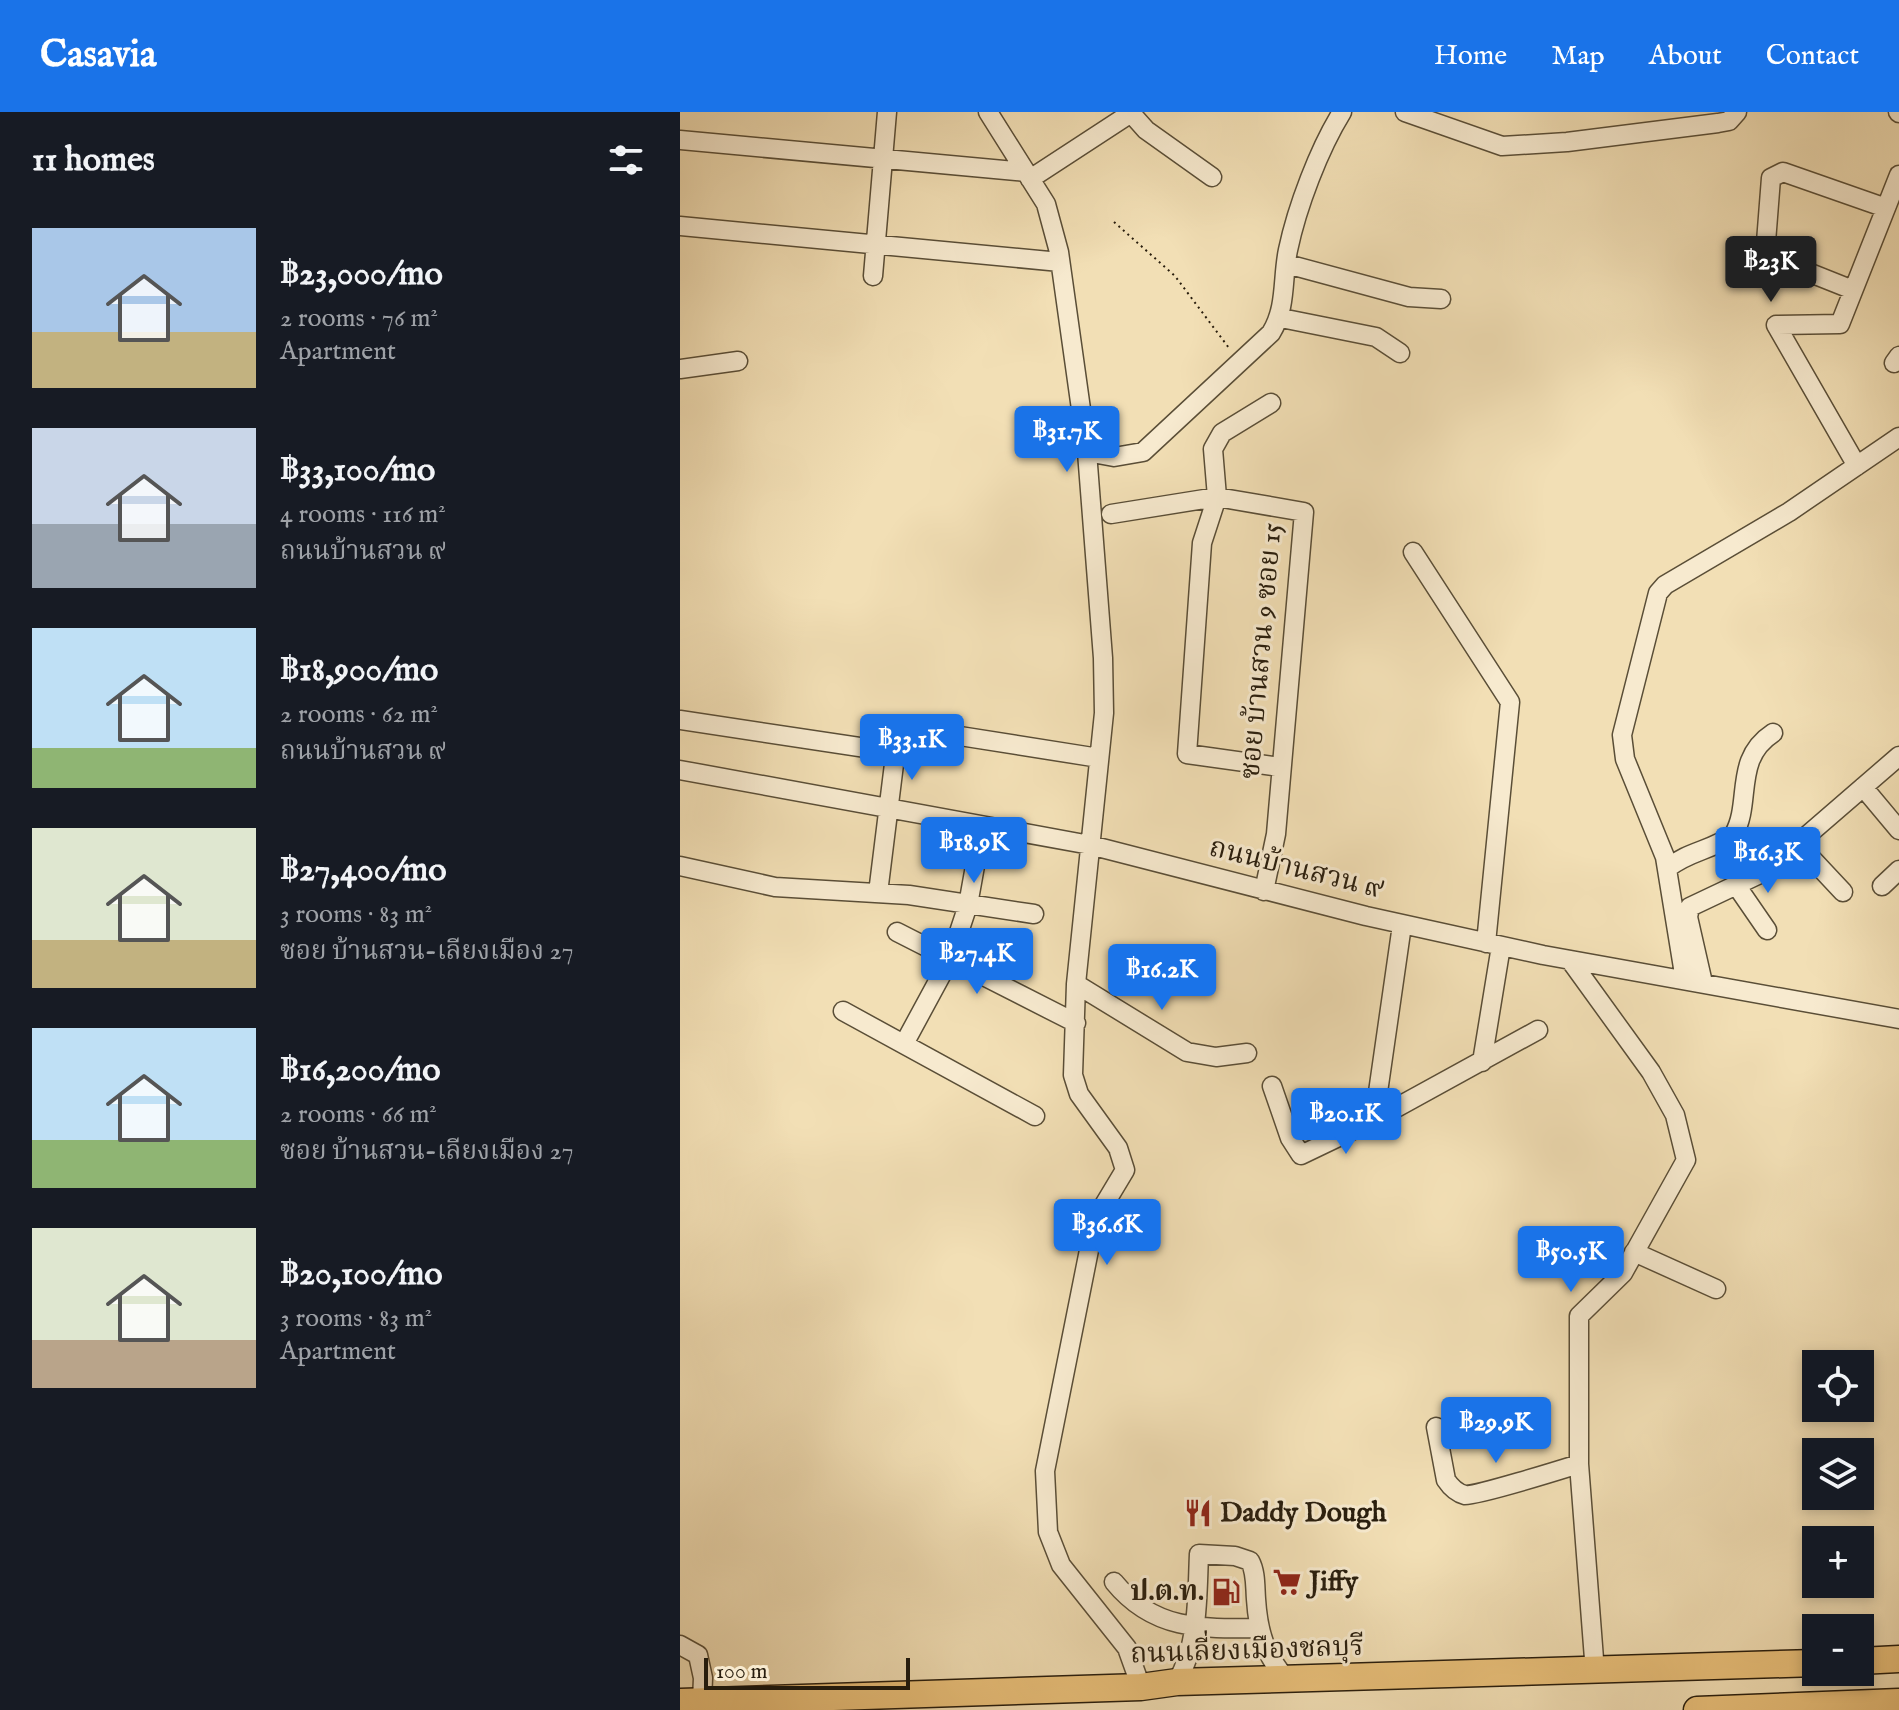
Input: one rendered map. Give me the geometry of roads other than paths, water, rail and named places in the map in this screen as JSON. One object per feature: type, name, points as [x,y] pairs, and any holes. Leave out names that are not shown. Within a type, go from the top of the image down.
[{"type":"highway","points":[[1874,1660],[1899,1659]]},
{"type":"highway","name":"ถนนเลี่ยงเมืองชลบุรี","points":[[691,1701],[1141,1687],[1177,1682],[1802,1664]]},
{"type":"highway","points":[[1697,1710],[1899,1702]]},
{"type":"street","points":[[873,276],[887,112]]},
{"type":"street","points":[[988,112],[1046,204],[1060,262],[1087,452],[1103,658],[1099,758],[1076,984],[1073,1075],[1079,1094],[1118,1148],[1125,1170],[1095,1220],[1045,1471],[1048,1532],[1061,1565],[1127,1648],[1141,1687]]},
{"type":"street","points":[[680,140],[1028,175],[1129,112],[1146,130],[1212,177]]},
{"type":"street","points":[[1087,452],[1114,457],[1143,452],[1271,333],[1281,318],[1288,249],[1322,150],[1342,112]]},
{"type":"street","points":[[1405,112],[1502,146],[1567,142],[1718,123],[1729,121],[1737,112]]},
{"type":"street","points":[[1853,290],[1765,255],[1771,178],[1783,172],[1886,208]]},
{"type":"street","points":[[1857,466],[1776,325],[1840,324],[1899,175]]},
{"type":"street","points":[[680,226],[1060,262]]},
{"type":"street","points":[[1287,264],[1409,297],[1441,299]]},
{"type":"street","points":[[1281,318],[1376,337],[1400,353]]},
{"type":"street","points":[[680,369],[738,361]]},
{"type":"street","points":[[1271,403],[1222,433],[1213,449],[1217,497],[1202,543],[1187,754],[1280,767]]},
{"type":"street","points":[[1694,982],[1668,868],[1625,759],[1622,735],[1658,593],[1665,585],[1789,512],[1899,437]]},
{"type":"street","name":"ซอย บ้านสวน 9 ซอย 15","points":[[1111,514],[1217,497],[1304,512],[1276,834],[1264,891]]},
{"type":"street","points":[[1413,552],[1510,702],[1494,945],[1482,1062]]},
{"type":"street","points":[[680,720],[886,751],[896,748],[912,731],[928,731],[1099,758]]},
{"type":"street","points":[[1668,868],[1685,854],[1718,845],[1734,834],[1750,762],[1760,743],[1773,733]]},
{"type":"street","points":[[878,893],[886,809],[896,748]]},
{"type":"street","points":[[1694,982],[1688,917],[1690,907],[1766,871],[1899,756]]},
{"type":"street","name":"ถนนบ้านสวน ๙","points":[[680,770],[1090,845],[1264,891],[1494,945],[1891,1018]]},
{"type":"street","points":[[1863,787],[1899,830]]},
{"type":"street","points":[[904,1044],[950,959],[968,905],[982,827]]},
{"type":"street","points":[[1798,844],[1843,892]]},
{"type":"street","points":[[680,866],[775,887],[909,895],[1034,914]]},
{"type":"street","points":[[1882,886],[1899,870]]},
{"type":"street","points":[[1736,885],[1767,930]]},
{"type":"street","points":[[1374,1120],[1402,925]]},
{"type":"street","points":[[897,932],[1076,1023]]},
{"type":"street","points":[[1570,960],[1651,1072],[1675,1115],[1686,1160],[1623,1273],[1579,1316],[1579,1464],[1595,1672]]},
{"type":"street","points":[[1076,984],[1187,1052],[1216,1057],[1247,1053]]},
{"type":"street","points":[[1891,1018],[1899,1004]]},
{"type":"street","points":[[843,1011],[1035,1116]]},
{"type":"street","points":[[1272,1086],[1290,1138],[1301,1155],[1374,1120],[1538,1030]]},
{"type":"street","points":[[1634,1252],[1716,1289]]},
{"type":"street","points":[[1436,1427],[1446,1480],[1465,1495],[1476,1495],[1512,1481],[1579,1464]]},
{"type":"street","points":[[1177,1682],[1190,1654],[1195,1629],[1199,1554],[1235,1556],[1250,1561],[1258,1628],[1267,1655],[1288,1681]]},
{"type":"street","points":[[1114,1582],[1129,1600],[1147,1611],[1195,1629],[1258,1628]]},
{"type":"street","points":[[680,1645],[695,1651],[700,1659],[691,1701]]},
{"type":"place","name":"Daddy Dough","points":[[1198,1513]]},
{"type":"place","name":"Jiffy","points":[[1287,1582]]},
{"type":"place","name":"ป.ต.ท.","points":[[1226,1592]]}]
